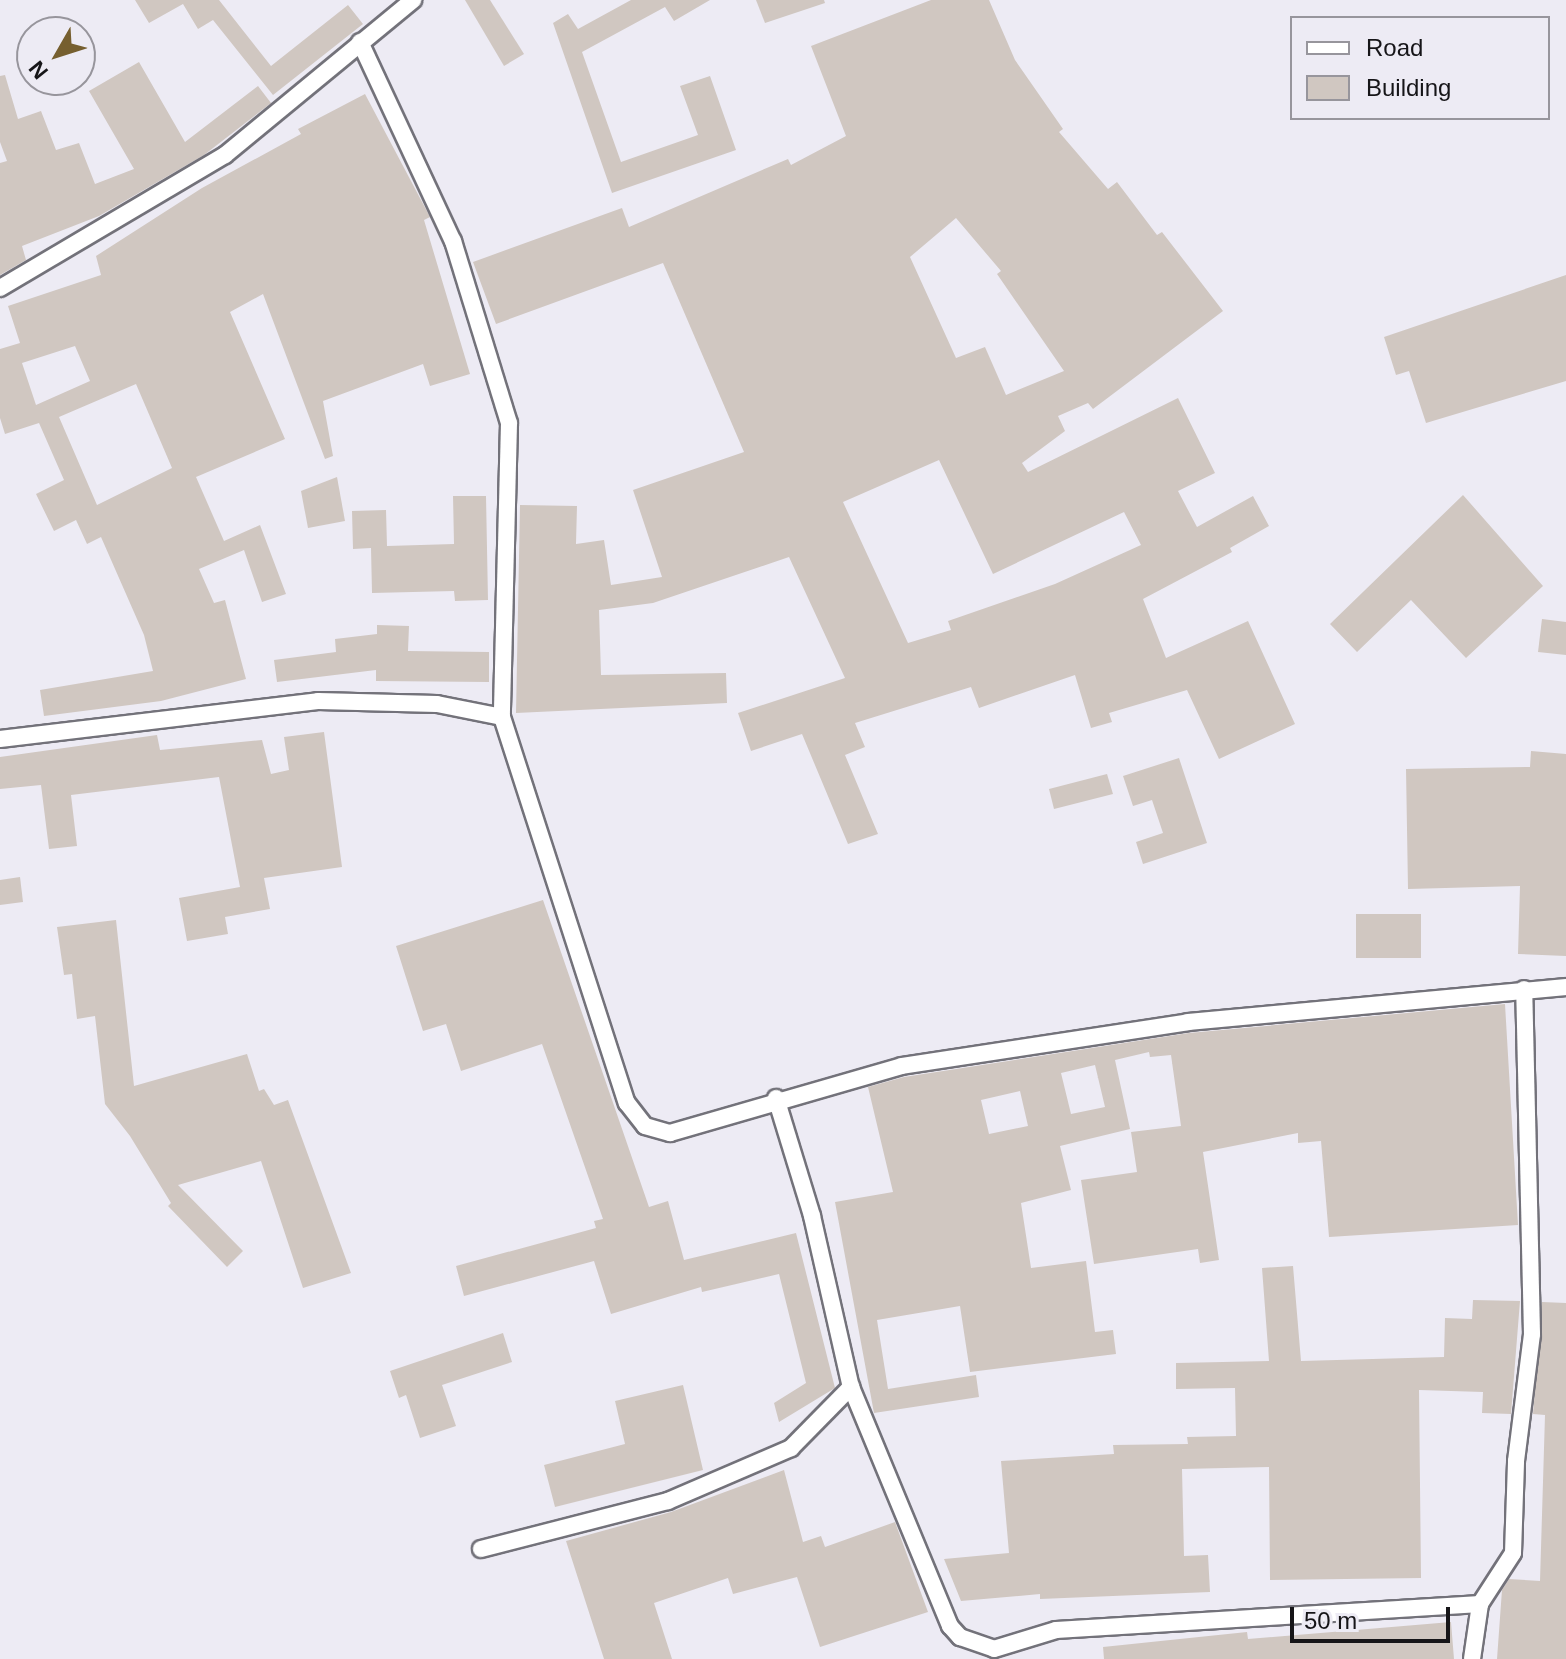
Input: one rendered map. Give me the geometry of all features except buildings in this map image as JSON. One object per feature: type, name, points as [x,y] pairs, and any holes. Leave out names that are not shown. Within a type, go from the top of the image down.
[{"type":"street","points":[[0,288],[225,155],[413,0]]},
{"type":"street","points":[[360,42],[453,241],[509,423],[502,717],[627,1103],[645,1126],[670,1133],[776,1098],[902,1066],[1188,1022],[1566,987]]},
{"type":"street","points":[[0,739],[318,701],[437,704],[502,717]]},
{"type":"street","points":[[1472,1659],[1480,1604],[1513,1553],[1516,1461],[1532,1334],[1524,989]]},
{"type":"street","points":[[776,1098],[812,1216],[851,1387],[950,1626],[978,1647],[994,1649],[1056,1630],[1480,1604]]},
{"type":"street","points":[[481,1549],[668,1501],[791,1448],[851,1387]]}]
